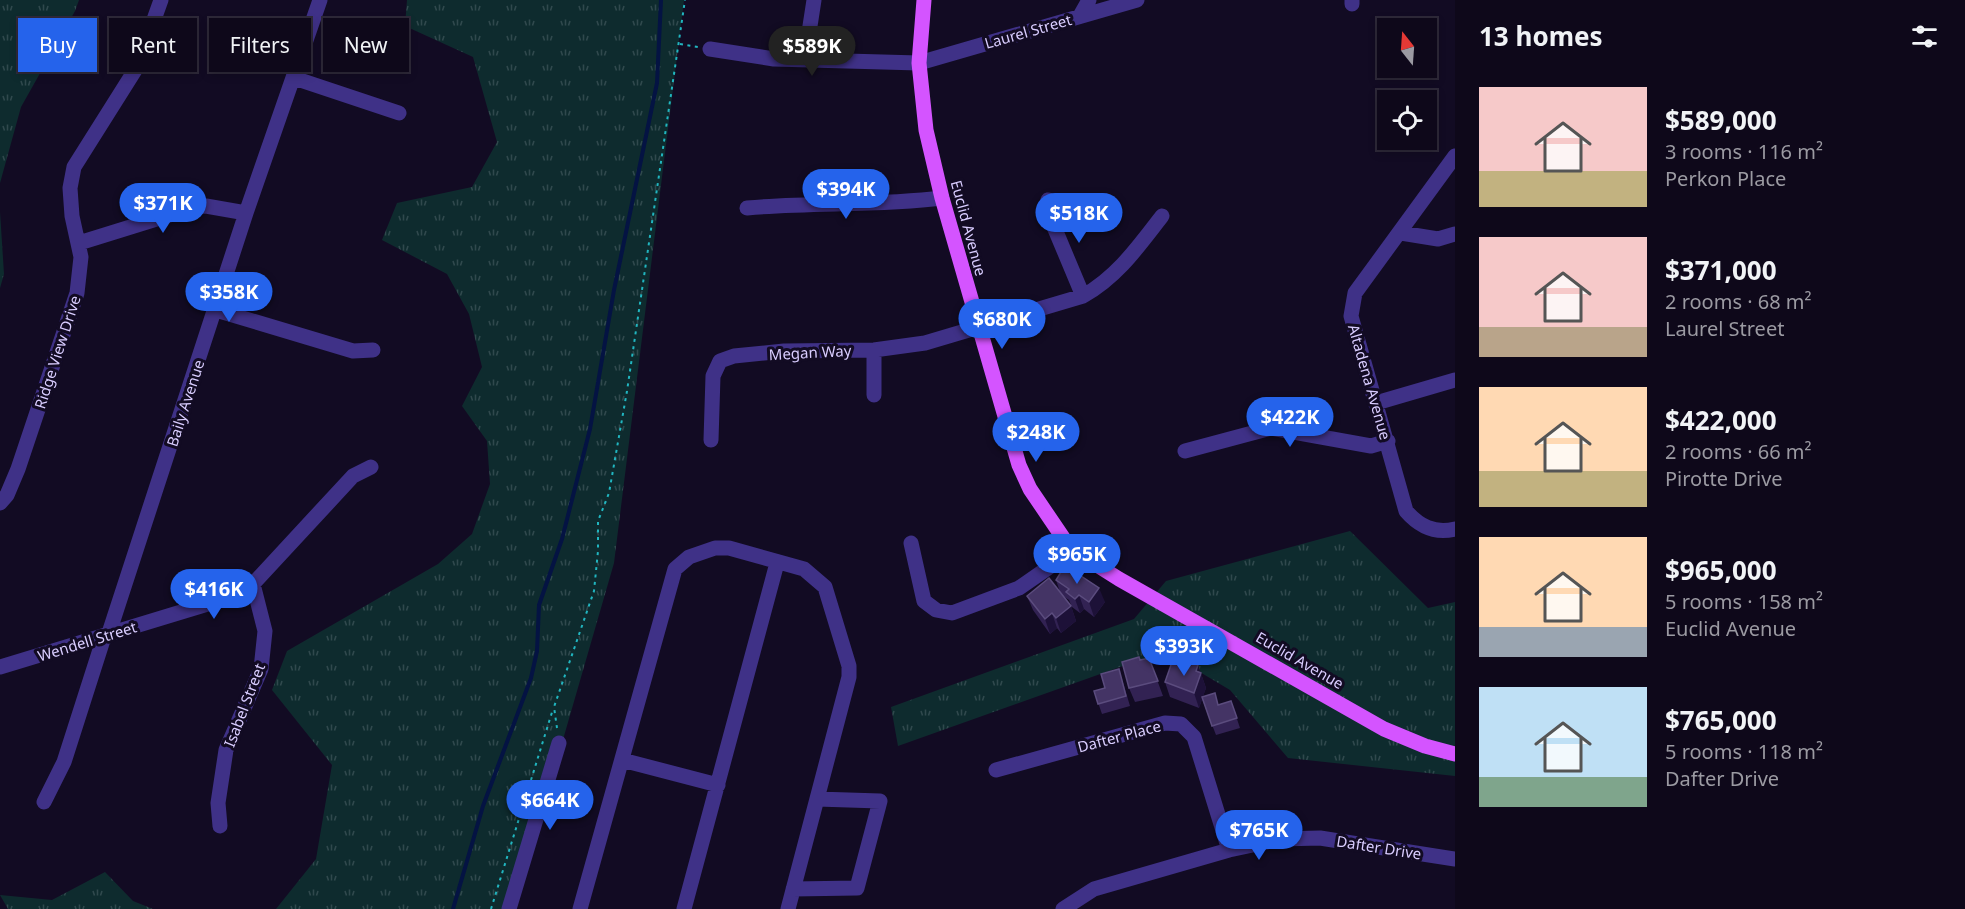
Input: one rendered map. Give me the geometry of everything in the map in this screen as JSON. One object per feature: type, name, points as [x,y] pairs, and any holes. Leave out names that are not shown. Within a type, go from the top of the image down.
[{"type":"main road","name":"Euclid Avenue","points":[[924,0],[919,63],[926,130],[942,198],[1019,465],[1030,489],[1070,548],[1119,579],[1384,729],[1425,746],[1455,754]]},
{"type":"street","name":"Ridge View Drive","points":[[0,503],[7,495],[18,469],[77,293],[81,257],[71,207],[70,188],[75,167],[137,67],[161,0]]},
{"type":"street","name":"Baily Avenue","points":[[44,801],[64,762],[216,310],[246,213],[320,0]]},
{"type":"street","points":[[809,60],[808,39],[814,0]]},
{"type":"street","points":[[1080,16],[1089,0]]},
{"type":"street","name":"Laurel Street","points":[[710,49],[774,59],[919,63],[1137,0]]},
{"type":"street","points":[[294,78],[399,113]]},
{"type":"street","name":"Altadena Avenue","points":[[1455,156],[1355,293],[1351,316],[1406,511],[1419,525],[1437,531],[1455,529]]},
{"type":"street","points":[[747,208],[793,204],[885,204],[942,198]]},
{"type":"street","points":[[1048,200],[1052,222],[1083,296]]},
{"type":"street","points":[[79,243],[195,207],[206,206],[246,213]]},
{"type":"street","name":"Megan Way","points":[[711,440],[713,376],[720,361],[734,356],[784,351],[874,350],[925,343],[1083,296],[1101,286],[1120,269],[1162,216]]},
{"type":"street","points":[[1401,233],[1438,239],[1455,234]]},
{"type":"street","points":[[216,310],[353,351],[373,350]]},
{"type":"street","points":[[874,350],[874,394]]},
{"type":"street","points":[[1376,403],[1455,380]]},
{"type":"street","points":[[1185,451],[1271,428],[1371,446],[1388,441]]},
{"type":"street","name":"Wendell Street","points":[[0,667],[224,599],[253,584],[353,476],[371,467]]},
{"type":"street","points":[[911,543],[924,601],[936,610],[952,613],[1019,588],[1058,561],[1070,548]]},
{"type":"street","points":[[580,909],[675,569],[689,557],[715,548],[729,548],[804,569],[825,587],[849,666],[849,677],[788,909]]},
{"type":"street","points":[[684,909],[777,563]]},
{"type":"street","name":"Isabel Street","points":[[220,826],[218,803],[226,750],[261,669],[265,631],[253,584]]},
{"type":"street","name":"Dafter Place","points":[[996,770],[1165,723],[1181,724],[1194,737],[1229,850]]},
{"type":"street","points":[[509,909],[559,743]]},
{"type":"street","points":[[622,760],[718,786]]},
{"type":"street","points":[[793,889],[857,888],[880,801],[817,799]]},
{"type":"street","name":"Dafter Drive","points":[[1063,909],[1094,889],[1229,850],[1280,839],[1320,838],[1455,859]]},
{"type":"path","points":[[491,909],[554,706],[594,591],[598,521],[609,494],[627,392],[685,0]]},
{"type":"path","points":[[679,44],[710,49]]},
{"type":"path","points":[[554,706],[559,743]]},
{"type":"green space","points":[[0,0],[79,0],[71,18],[18,18],[18,72],[41,72],[21,107],[0,183]]},
{"type":"green space","points":[[407,0],[684,0],[614,563],[514,909],[276,909],[316,859],[332,765],[272,690],[287,651],[438,564],[472,534],[490,484],[487,441],[462,406],[482,367],[469,314],[447,274],[382,240],[397,203],[472,187],[497,142],[473,57],[409,28],[409,18],[406,18]]},
{"type":"green space","points":[[0,212],[4,274],[0,288]]},
{"type":"green space","points":[[1350,531],[1428,608],[1455,602],[1455,776],[1288,758],[1230,690],[1183,662],[1134,662],[898,746],[891,707],[1134,619],[1166,581]]},
{"type":"green space","points":[[105,872],[133,901],[153,909],[8,909],[0,895],[52,900]]},
{"type":"building","points":[[1064,567],[1099,588],[1089,602],[1079,595],[1075,599],[1066,592],[1069,589],[1056,580]]},
{"type":"building","points":[[1049,578],[1071,606],[1056,618],[1052,613],[1045,619],[1027,596]]},
{"type":"building","points":[[1139,657],[1140,660],[1149,658],[1158,681],[1129,688],[1122,662]]},
{"type":"building","points":[[1172,662],[1187,668],[1190,662],[1198,665],[1196,671],[1201,673],[1194,693],[1165,682]]},
{"type":"building","points":[[1119,669],[1126,696],[1098,704],[1094,691],[1105,688],[1101,674]]},
{"type":"building","points":[[1215,693],[1218,705],[1231,701],[1237,718],[1212,726],[1202,697]]},
{"type":"waterway","points":[[453,909],[483,806],[531,678],[537,651],[539,605],[562,539],[590,429],[614,290],[657,83],[661,0]]}]
